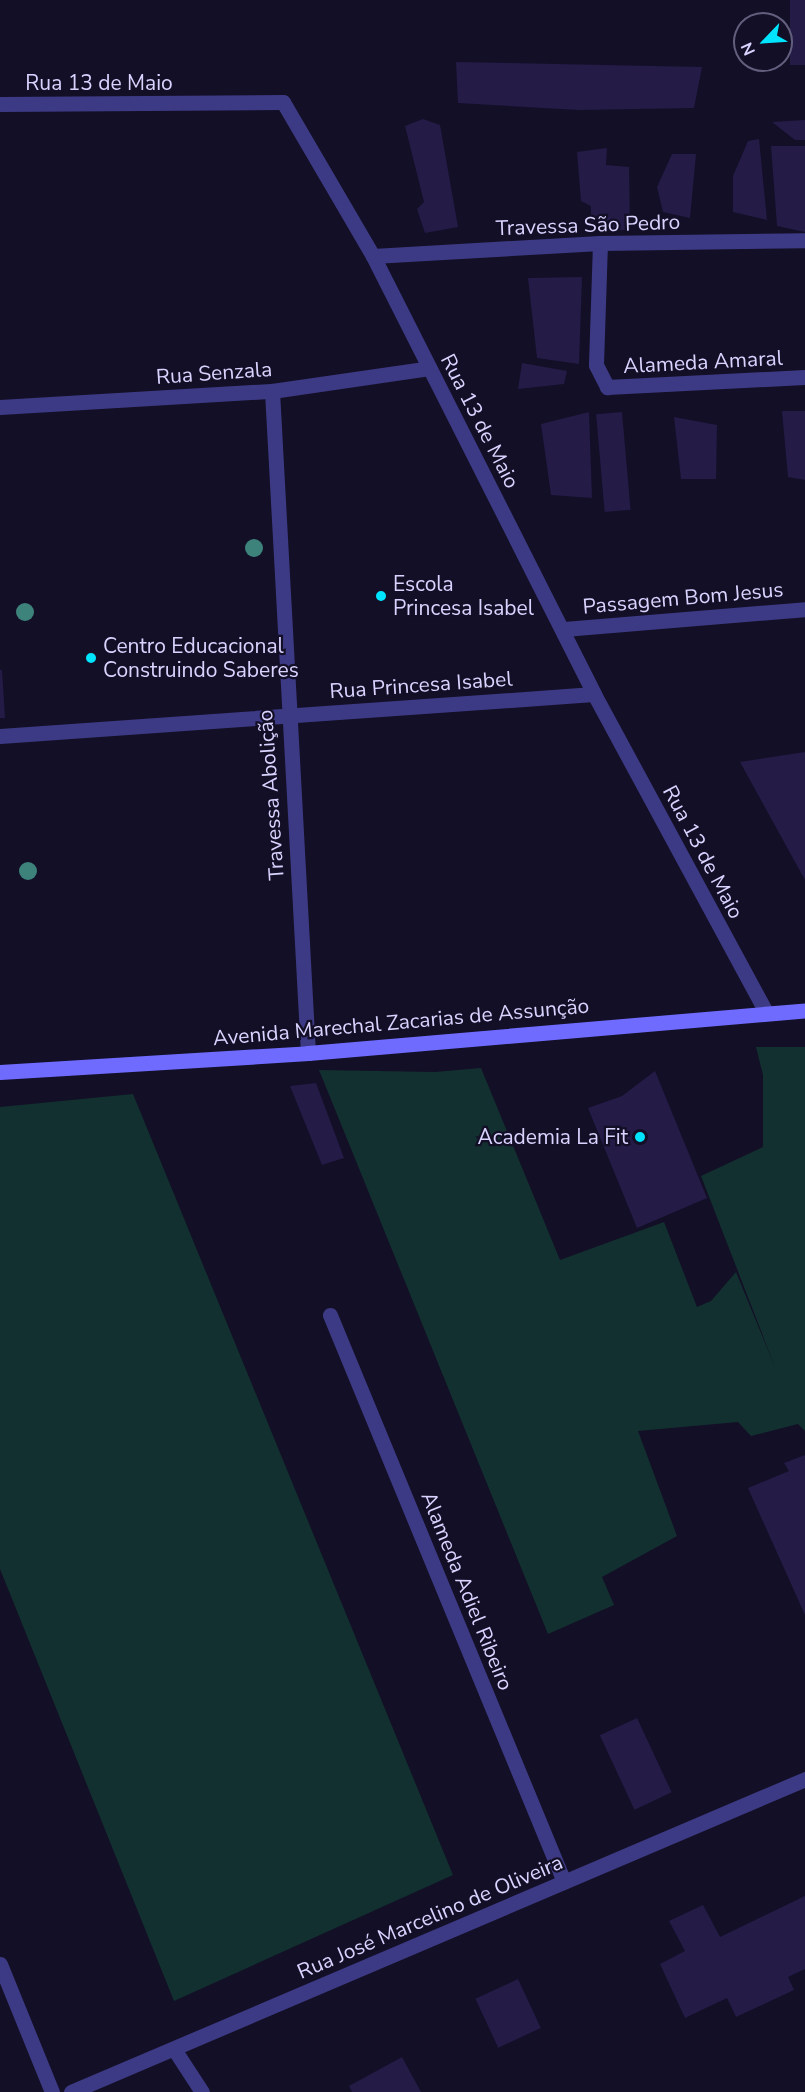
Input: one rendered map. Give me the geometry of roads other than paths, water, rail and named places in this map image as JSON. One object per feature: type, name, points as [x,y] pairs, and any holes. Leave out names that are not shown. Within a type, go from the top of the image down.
[{"type":"main road","name":"Avenida Marechal Zacarias de Assunção","points":[[0,1072],[308,1053],[805,1010]]},
{"type":"street","name":"Rua 13 de Maio","points":[[0,104],[283,102],[373,256],[564,629],[594,694],[766,1012]]},
{"type":"street","name":"Travessa São Pedro","points":[[373,256],[600,243],[805,240]]},
{"type":"street","name":"Alameda Amaral","points":[[600,243],[596,364],[607,387],[805,377]]},
{"type":"street","name":"Rua Senzala","points":[[0,407],[272,391],[429,368]]},
{"type":"street","name":"Travessa Abolição","points":[[272,391],[286,715],[308,1053]]},
{"type":"street","name":"Passagem Bom Jesus","points":[[564,629],[805,609]]},
{"type":"street","name":"Rua Princesa Isabel","points":[[0,736],[594,694]]},
{"type":"street","name":"Alameda Adiel Ribeiro","points":[[330,1315],[564,1882]]},
{"type":"street","name":"Rua José Marcelino de Oliveira","points":[[71,2092],[805,1779]]},
{"type":"street","points":[[0,1964],[52,2092]]},
{"type":"street","points":[[174,2049],[202,2092]]},
{"type":"place","name":"Escola Princesa Isabel","points":[[381,596]]},
{"type":"place","name":"Centro Educacional Construindo Saberes","points":[[91,658]]},
{"type":"place","name":"Academia La Fit","points":[[640,1137]]}]
